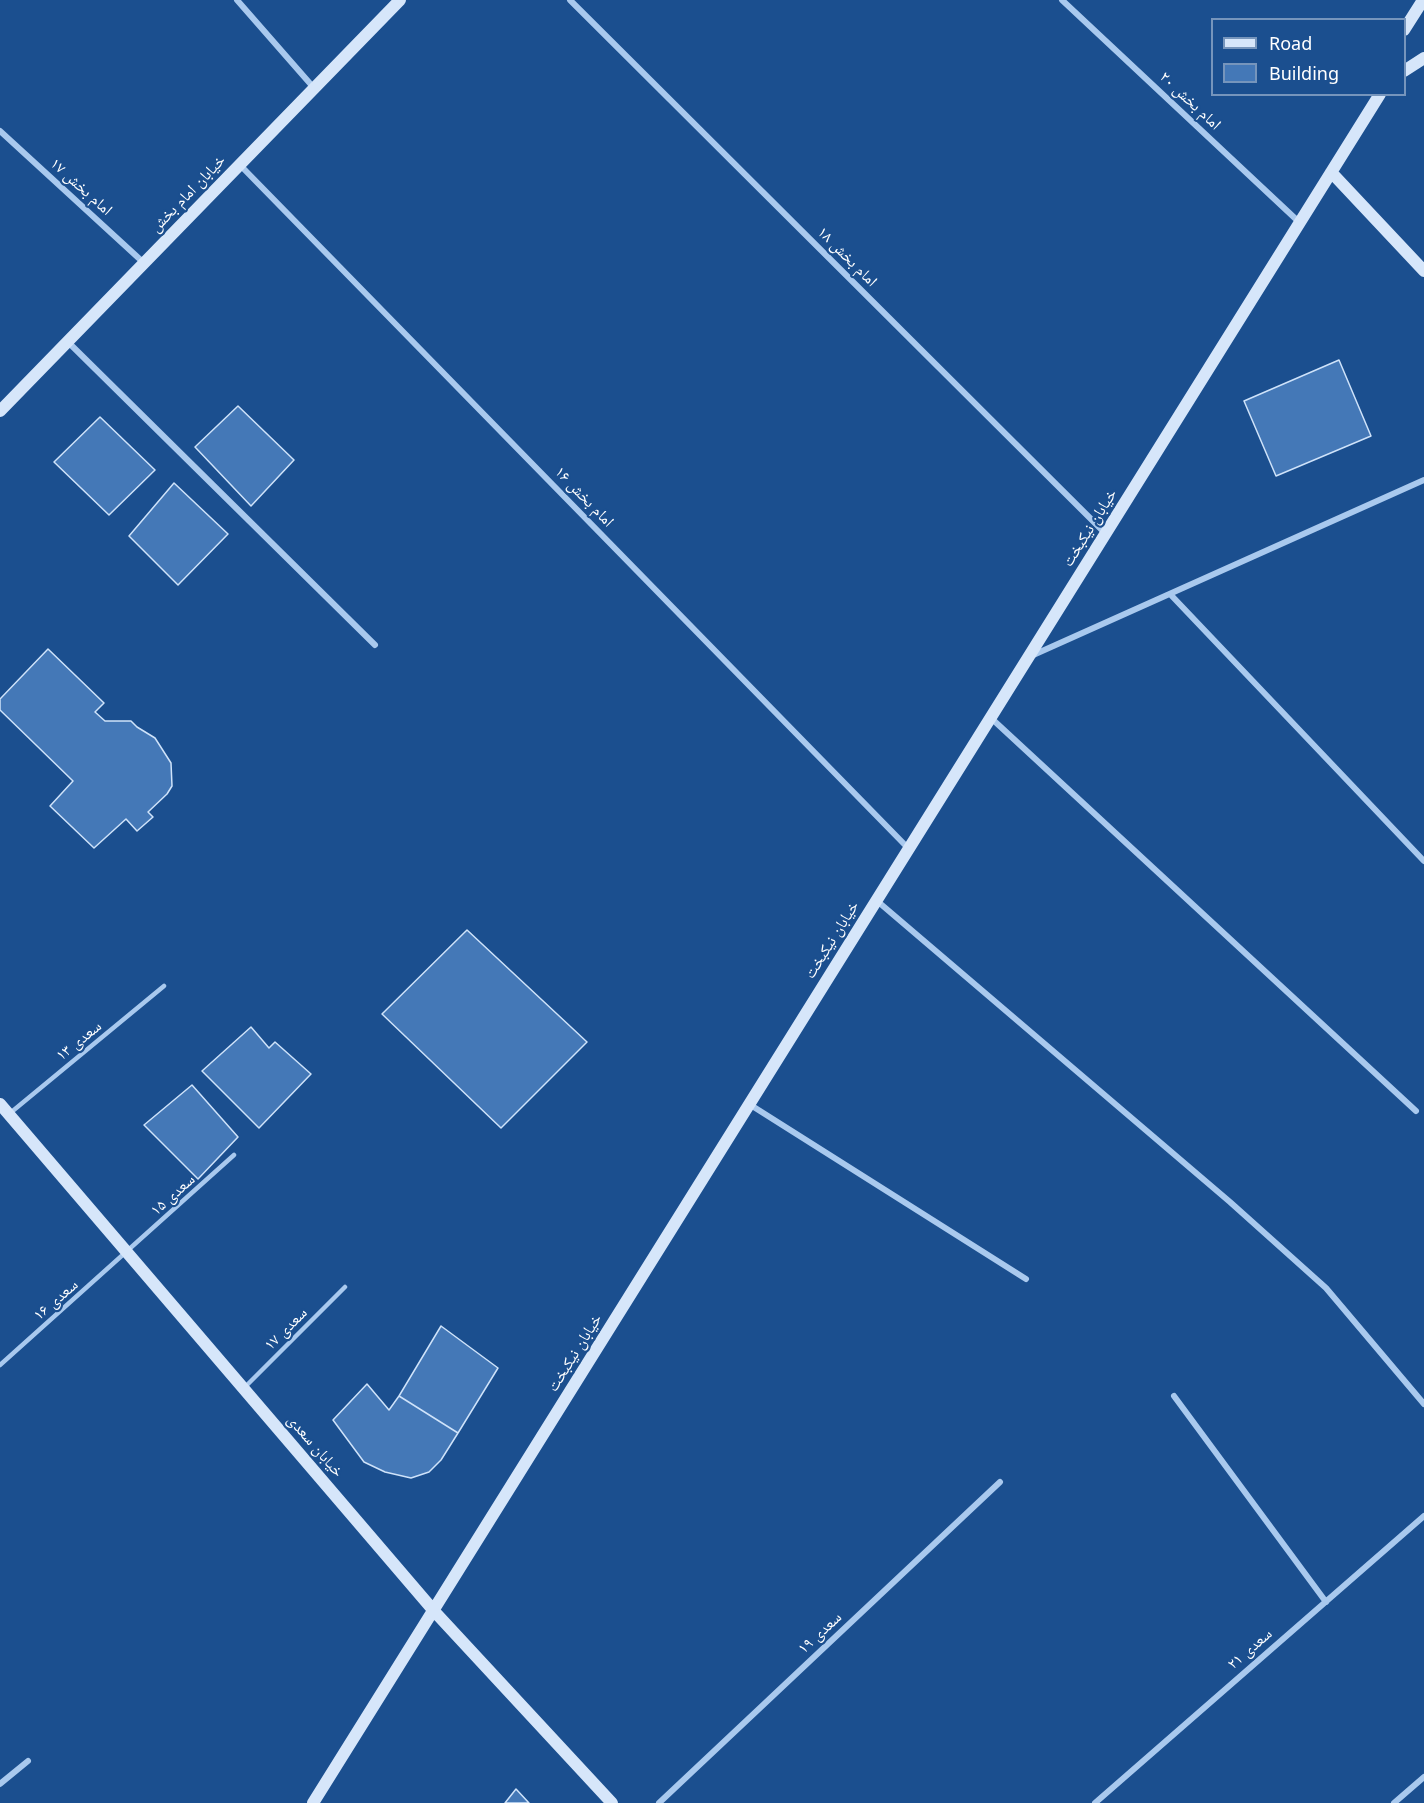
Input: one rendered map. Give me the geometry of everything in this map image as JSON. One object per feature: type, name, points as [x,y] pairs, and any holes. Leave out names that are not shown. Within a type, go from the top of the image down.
[{"type":"street","points":[[237,0],[314,88]]},
{"type":"street","name":"خیابان امام بخش","points":[[0,411],[400,0]]},
{"type":"street","name":"امام بخش ۱۸","points":[[570,0],[1105,533]]},
{"type":"street","name":"امام بخش ۲۰","points":[[1062,0],[1300,222]]},
{"type":"street","points":[[1406,27],[1423,0]]},
{"type":"street","points":[[1406,70],[1424,58]]},
{"type":"street","name":"خیابان نیکبخت","points":[[313,1803],[1379,96]]},
{"type":"street","name":"امام بخش ۱۷","points":[[0,131],[144,263]]},
{"type":"street","name":"امام بخش ۱۶","points":[[240,165],[909,848]]},
{"type":"street","points":[[1331,172],[1424,271]]},
{"type":"street","points":[[68,342],[375,645]]},
{"type":"street","points":[[1028,657],[1424,480]]},
{"type":"street","points":[[1170,594],[1424,861]]},
{"type":"street","points":[[991,717],[1416,1111]]},
{"type":"street","points":[[876,900],[1230,1202],[1326,1288],[1424,1404]]},
{"type":"street","name":"خیابان سعدی","points":[[0,1104],[434,1611],[612,1803]]},
{"type":"street","points":[[749,1104],[1026,1279]]},
{"type":"street","points":[[1174,1396],[1326,1602]]},
{"type":"street","name":"سعدی ۱۹","points":[[659,1803],[1000,1482]]},
{"type":"street","name":"سعدی ۲۱","points":[[1095,1803],[1424,1516]]},
{"type":"street","points":[[0,1784],[28,1761]]},
{"type":"street","points":[[1394,1803],[1424,1777]]},
{"type":"lane","name":"سعدی ۱۳","points":[[9,1114],[164,986]]},
{"type":"lane","name":"سعدی ۱۵","points":[[127,1253],[234,1155]]},
{"type":"lane","name":"سعدی ۱۶","points":[[0,1365],[127,1253]]},
{"type":"lane","name":"سعدی ۱۷","points":[[243,1388],[345,1287]]},
{"type":"building","points":[[1339,360],[1371,436],[1276,476],[1244,401]]},
{"type":"building","points":[[238,406],[294,460],[251,506],[195,447]]},
{"type":"building","points":[[100,417],[155,470],[109,515],[54,462]]},
{"type":"building","points":[[174,483],[228,534],[178,585],[129,536]]},
{"type":"building","points":[[48,649],[104,703],[95,712],[105,721],[131,721],[155,738],[171,763],[172,786],[148,812],[153,817],[137,831],[126,819],[94,848],[50,806],[73,781],[0,710],[0,699]]},
{"type":"building","points":[[467,930],[587,1042],[501,1128],[382,1014]]},
{"type":"building","points":[[251,1027],[269,1048],[275,1042],[311,1074],[259,1128],[202,1071]]},
{"type":"building","points":[[192,1085],[238,1137],[198,1179],[144,1125]]},
{"type":"building","points":[[441,1326],[498,1368],[458,1433],[399,1396]]},
{"type":"building","points":[[367,1384],[389,1410],[399,1396],[458,1433],[441,1460],[429,1472],[411,1478],[385,1472],[364,1462],[333,1420]]},
{"type":"building","points":[[516,1789],[529,1803],[505,1803]]}]
